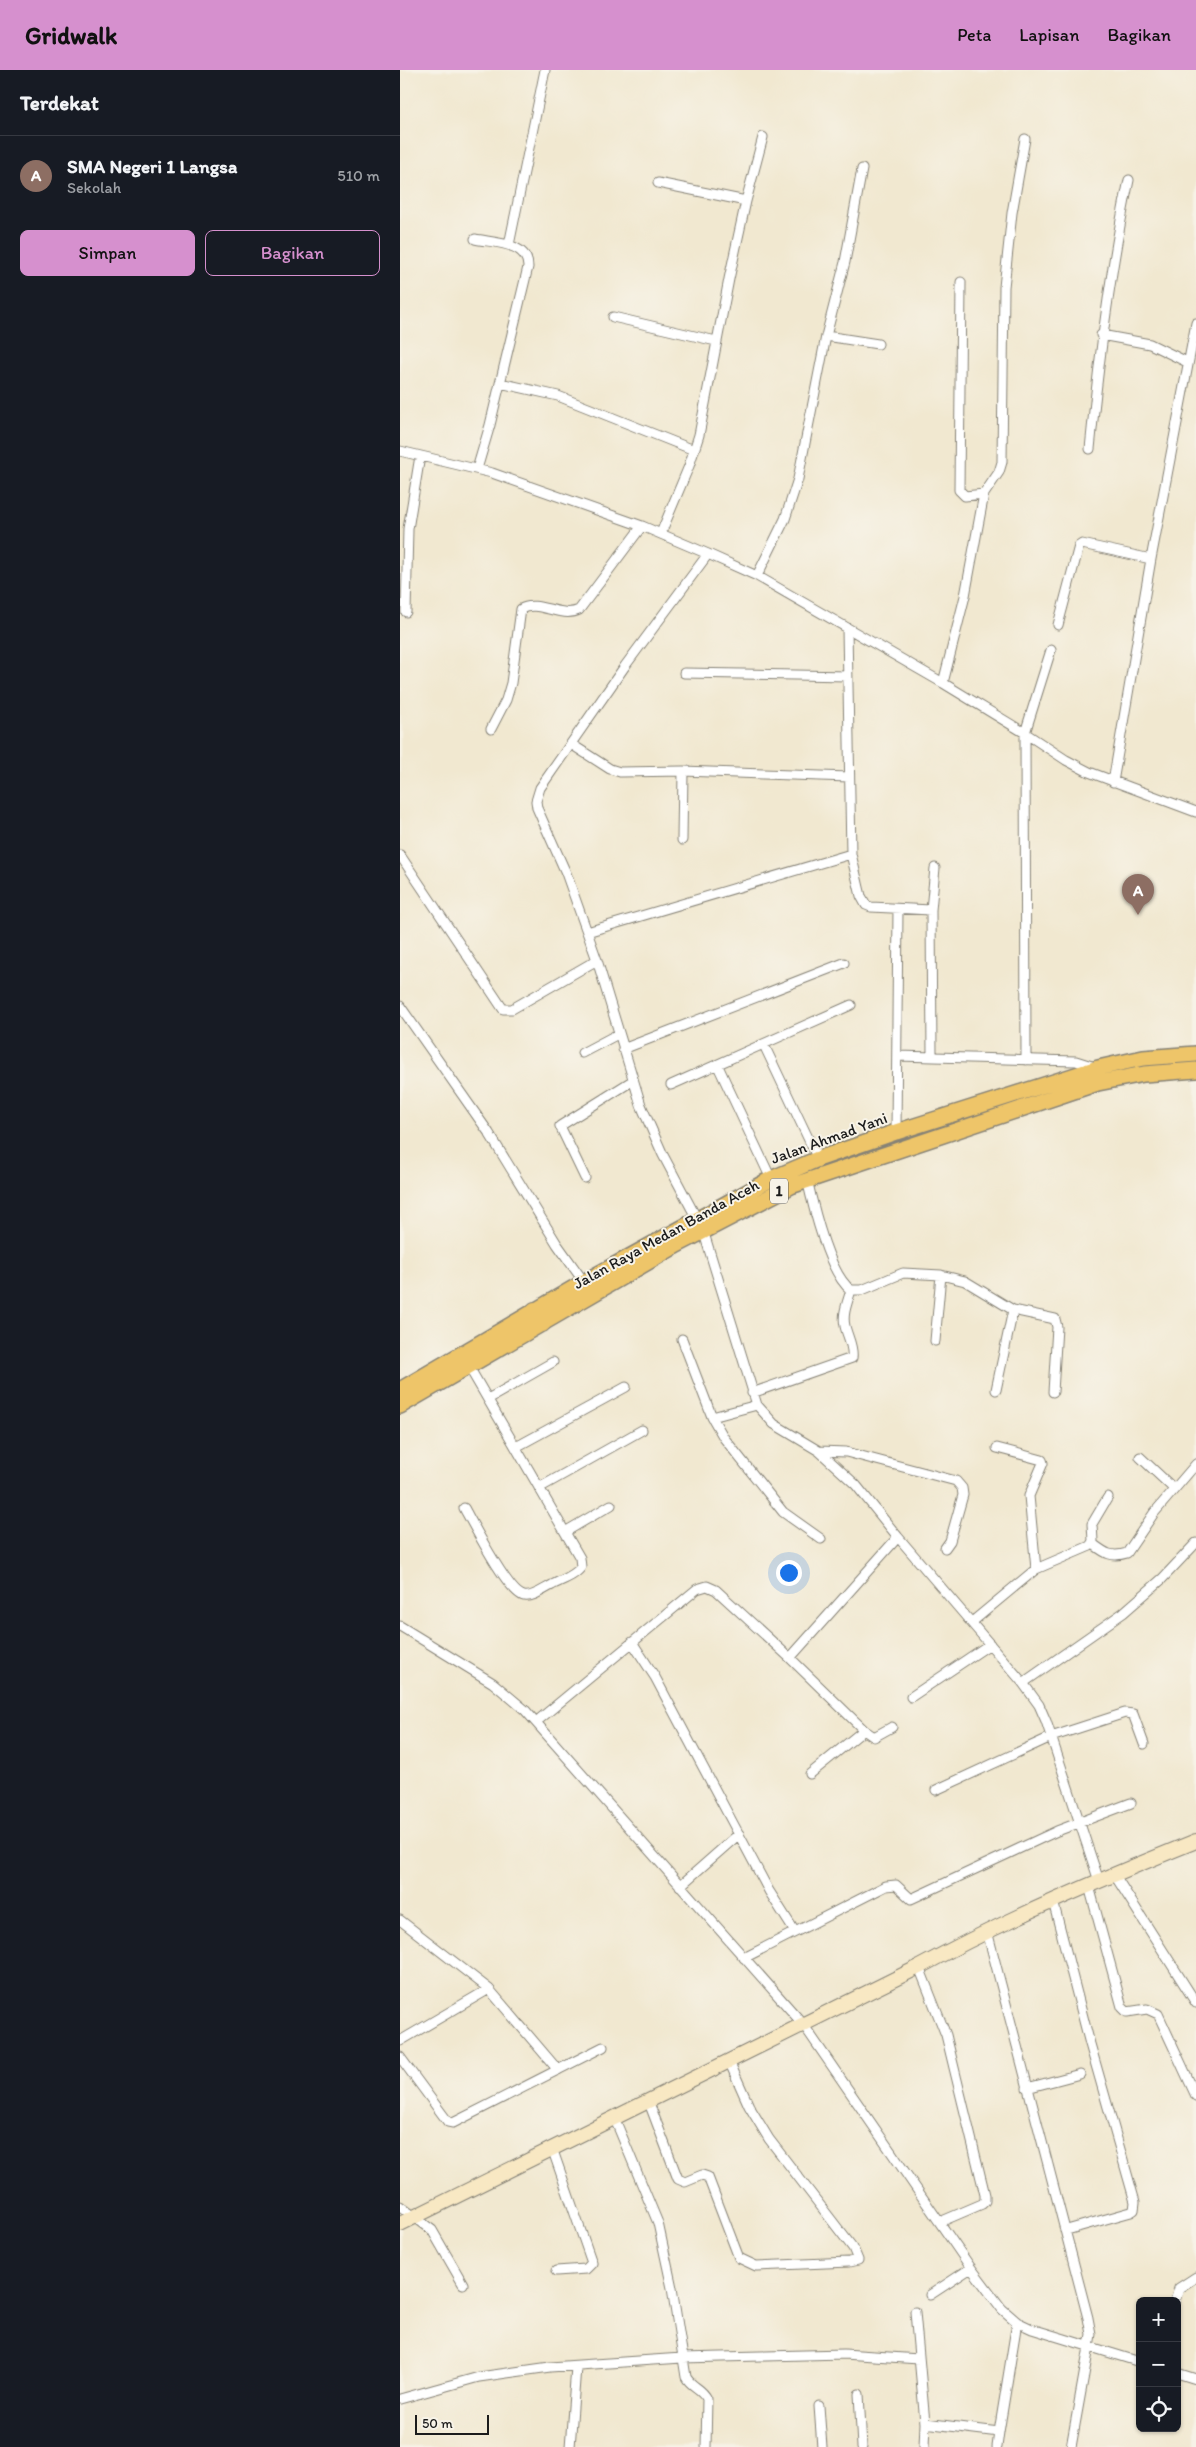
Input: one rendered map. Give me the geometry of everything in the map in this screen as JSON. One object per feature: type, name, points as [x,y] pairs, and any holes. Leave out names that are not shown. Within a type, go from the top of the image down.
[{"type":"main road","name":"Jalan Ahmad Yani","points":[[400,1390],[539,1317],[584,1282],[774,1186],[818,1159],[896,1132],[1098,1068],[1143,1058],[1196,1054]]},
{"type":"main road","name":"Jalan Raya Medan Banda Aceh","points":[[774,1186],[807,1179],[1098,1083],[1144,1074],[1196,1070]]},
{"type":"main road","name":"Jalan Raya Medan Banda Aceh","points":[[400,1406],[469,1367],[539,1317],[700,1224]]},
{"type":"main road","points":[[400,2224],[919,1967],[987,1931],[1114,1874],[1196,1841]]},
{"type":"street","points":[[509,246],[545,70]]},
{"type":"street","points":[[661,533],[694,450],[712,372],[716,341],[746,201],[763,137]]},
{"type":"street","points":[[943,683],[965,596],[984,494],[999,472],[1002,462],[1004,288],[1012,213],[1025,139]]},
{"type":"street","points":[[757,576],[785,519],[798,479],[826,336],[845,262],[862,169]]},
{"type":"street","points":[[1090,449],[1101,335],[1118,231],[1129,180]]},
{"type":"street","points":[[658,183],[746,201]]},
{"type":"street","points":[[475,239],[509,246],[525,253],[528,267],[477,469]]},
{"type":"street","points":[[961,282],[959,490],[965,496],[984,494]]},
{"type":"street","points":[[613,316],[716,341]]},
{"type":"street","points":[[1113,782],[1151,559],[1187,362],[1196,323]]},
{"type":"street","points":[[1101,335],[1150,344],[1187,362]]},
{"type":"street","points":[[826,336],[878,344]]},
{"type":"street","points":[[500,383],[558,396],[694,450]]},
{"type":"street","points":[[400,451],[477,469],[642,526],[757,576],[943,683],[1066,760],[1113,782],[1196,812]]},
{"type":"street","points":[[406,612],[408,529],[420,456]]},
{"type":"street","points":[[491,728],[506,700],[511,683],[521,609],[528,606],[570,612],[578,610],[642,526]]},
{"type":"street","points":[[1058,625],[1079,546],[1082,544],[1151,559]]},
{"type":"street","points":[[708,554],[570,744],[540,788],[536,801],[566,873],[597,960],[632,1081],[654,1138],[700,1224],[757,1405],[774,1424],[819,1451],[856,1485],[1023,1683],[1038,1705],[1051,1737],[1079,1822],[1122,2007],[1127,2012],[1151,2010],[1158,2014],[1196,2096]]},
{"type":"street","points":[[847,628],[851,854],[861,896],[866,905],[877,908],[932,910]]},
{"type":"street","points":[[1026,1060],[1025,733],[1051,650]]},
{"type":"street","points":[[684,673],[848,676]]},
{"type":"street","points":[[570,744],[610,769],[620,772],[683,771],[849,777]]},
{"type":"street","points":[[682,840],[683,771]]},
{"type":"street","points":[[587,932],[851,854]]},
{"type":"street","points":[[400,855],[503,1009],[509,1010],[597,960]]},
{"type":"street","points":[[932,1056],[932,910],[935,868]]},
{"type":"street","points":[[896,1132],[898,909]]},
{"type":"street","points":[[623,1049],[844,963]]},
{"type":"street","points":[[671,1085],[718,1066],[852,1005]]},
{"type":"street","points":[[400,1006],[489,1132],[557,1244],[584,1282]]},
{"type":"street","points":[[582,1053],[618,1034]]},
{"type":"street","points":[[764,1045],[818,1159]]},
{"type":"street","points":[[898,1056],[1076,1061],[1098,1068]]},
{"type":"street","points":[[718,1066],[774,1186]]},
{"type":"street","points":[[585,1178],[560,1126],[632,1081]]},
{"type":"street","points":[[807,1179],[818,1223],[827,1247],[843,1281],[851,1290],[857,1291],[904,1273],[941,1275],[971,1284],[1013,1310],[1052,1318],[1056,1322],[1053,1392]]},
{"type":"street","points":[[935,1341],[941,1275]]},
{"type":"street","points":[[752,1394],[852,1358],[853,1353],[844,1324],[851,1290]]},
{"type":"street","points":[[996,1390],[1013,1310]]},
{"type":"street","points":[[682,1340],[712,1417],[735,1453],[783,1512],[821,1539]]},
{"type":"street","points":[[488,1399],[554,1362]]},
{"type":"street","points":[[464,1508],[507,1582],[524,1597],[573,1574],[581,1567],[580,1558],[469,1367]]},
{"type":"street","points":[[516,1447],[626,1387]]},
{"type":"street","points":[[712,1417],[757,1405]]},
{"type":"street","points":[[539,1488],[642,1430]]},
{"type":"street","points":[[997,1448],[1042,1460],[1043,1463],[1029,1496],[1036,1569]]},
{"type":"street","points":[[819,1451],[846,1452],[956,1482],[962,1488],[963,1495],[950,1541],[945,1548]]},
{"type":"street","points":[[1140,1457],[1173,1488]]},
{"type":"street","points":[[1108,1497],[1092,1524],[1093,1544],[1107,1555],[1116,1557],[1127,1554],[1173,1488],[1196,1464]]},
{"type":"street","points":[[565,1532],[611,1505]]},
{"type":"street","points":[[790,1658],[898,1537]]},
{"type":"street","points":[[1023,1683],[1124,1613],[1162,1579],[1196,1543]]},
{"type":"street","points":[[972,1622],[1036,1569],[1093,1544]]},
{"type":"street","points":[[536,1722],[697,1589],[707,1586],[716,1590],[864,1730],[874,1737],[892,1726]]},
{"type":"street","points":[[400,1626],[493,1683],[536,1722],[803,2024],[971,2268],[1002,2309],[1016,2322],[1056,2338],[1136,2361]]},
{"type":"street","points":[[632,1642],[655,1677],[769,1891],[794,1932]]},
{"type":"street","points":[[911,1697],[990,1644]]},
{"type":"street","points":[[936,1790],[1051,1737],[1128,1713],[1133,1714],[1136,1719],[1144,1744]]},
{"type":"street","points":[[810,1774],[864,1730]]},
{"type":"street","points":[[744,1958],[893,1884],[911,1900],[1079,1822],[1132,1803]]},
{"type":"street","points":[[680,1886],[739,1834]]},
{"type":"street","points":[[1114,1874],[1196,2004]]},
{"type":"street","points":[[1053,1901],[1090,2044],[1135,2202],[1134,2210],[1131,2212],[1067,2230]]},
{"type":"street","points":[[400,1920],[489,1989],[558,2070]]},
{"type":"street","points":[[987,1931],[1027,2088],[1067,2230],[1088,2318],[1090,2347],[1071,2447]]},
{"type":"street","points":[[919,1967],[946,2035],[986,2199],[982,2204],[940,2222]]},
{"type":"street","points":[[400,2041],[489,1989]]},
{"type":"street","points":[[400,2057],[450,2123],[457,2122],[603,2047]]},
{"type":"street","points":[[648,2100],[678,2179],[685,2182],[702,2175],[708,2177],[739,2258],[756,2266],[858,2260],[853,2248],[804,2188],[760,2127],[729,2061]]},
{"type":"street","points":[[1027,2088],[1080,2074]]},
{"type":"street","points":[[614,2117],[658,2223],[672,2288],[687,2380],[704,2392],[707,2398],[706,2447]]},
{"type":"street","points":[[552,2148],[592,2263],[586,2269],[556,2271]]},
{"type":"street","points":[[400,2206],[432,2230],[463,2284]]},
{"type":"street","points":[[930,2295],[971,2268]]},
{"type":"street","points":[[1177,2297],[1179,2288],[1196,2277]]},
{"type":"street","points":[[915,2312],[925,2423],[924,2447]]},
{"type":"street","points":[[997,2447],[1016,2322]]},
{"type":"street","points":[[400,2399],[503,2372],[682,2358],[844,2354],[919,2360]]},
{"type":"street","points":[[570,2447],[576,2367]]},
{"type":"street","points":[[1181,2373],[1196,2379]]},
{"type":"street","points":[[859,2394],[862,2447]]},
{"type":"street","points":[[819,2406],[822,2447]]},
{"type":"street","points":[[925,2423],[999,2432]]},
{"type":"place","name":"SMA Negeri 1 Langsa","points":[[1138,915]]}]
